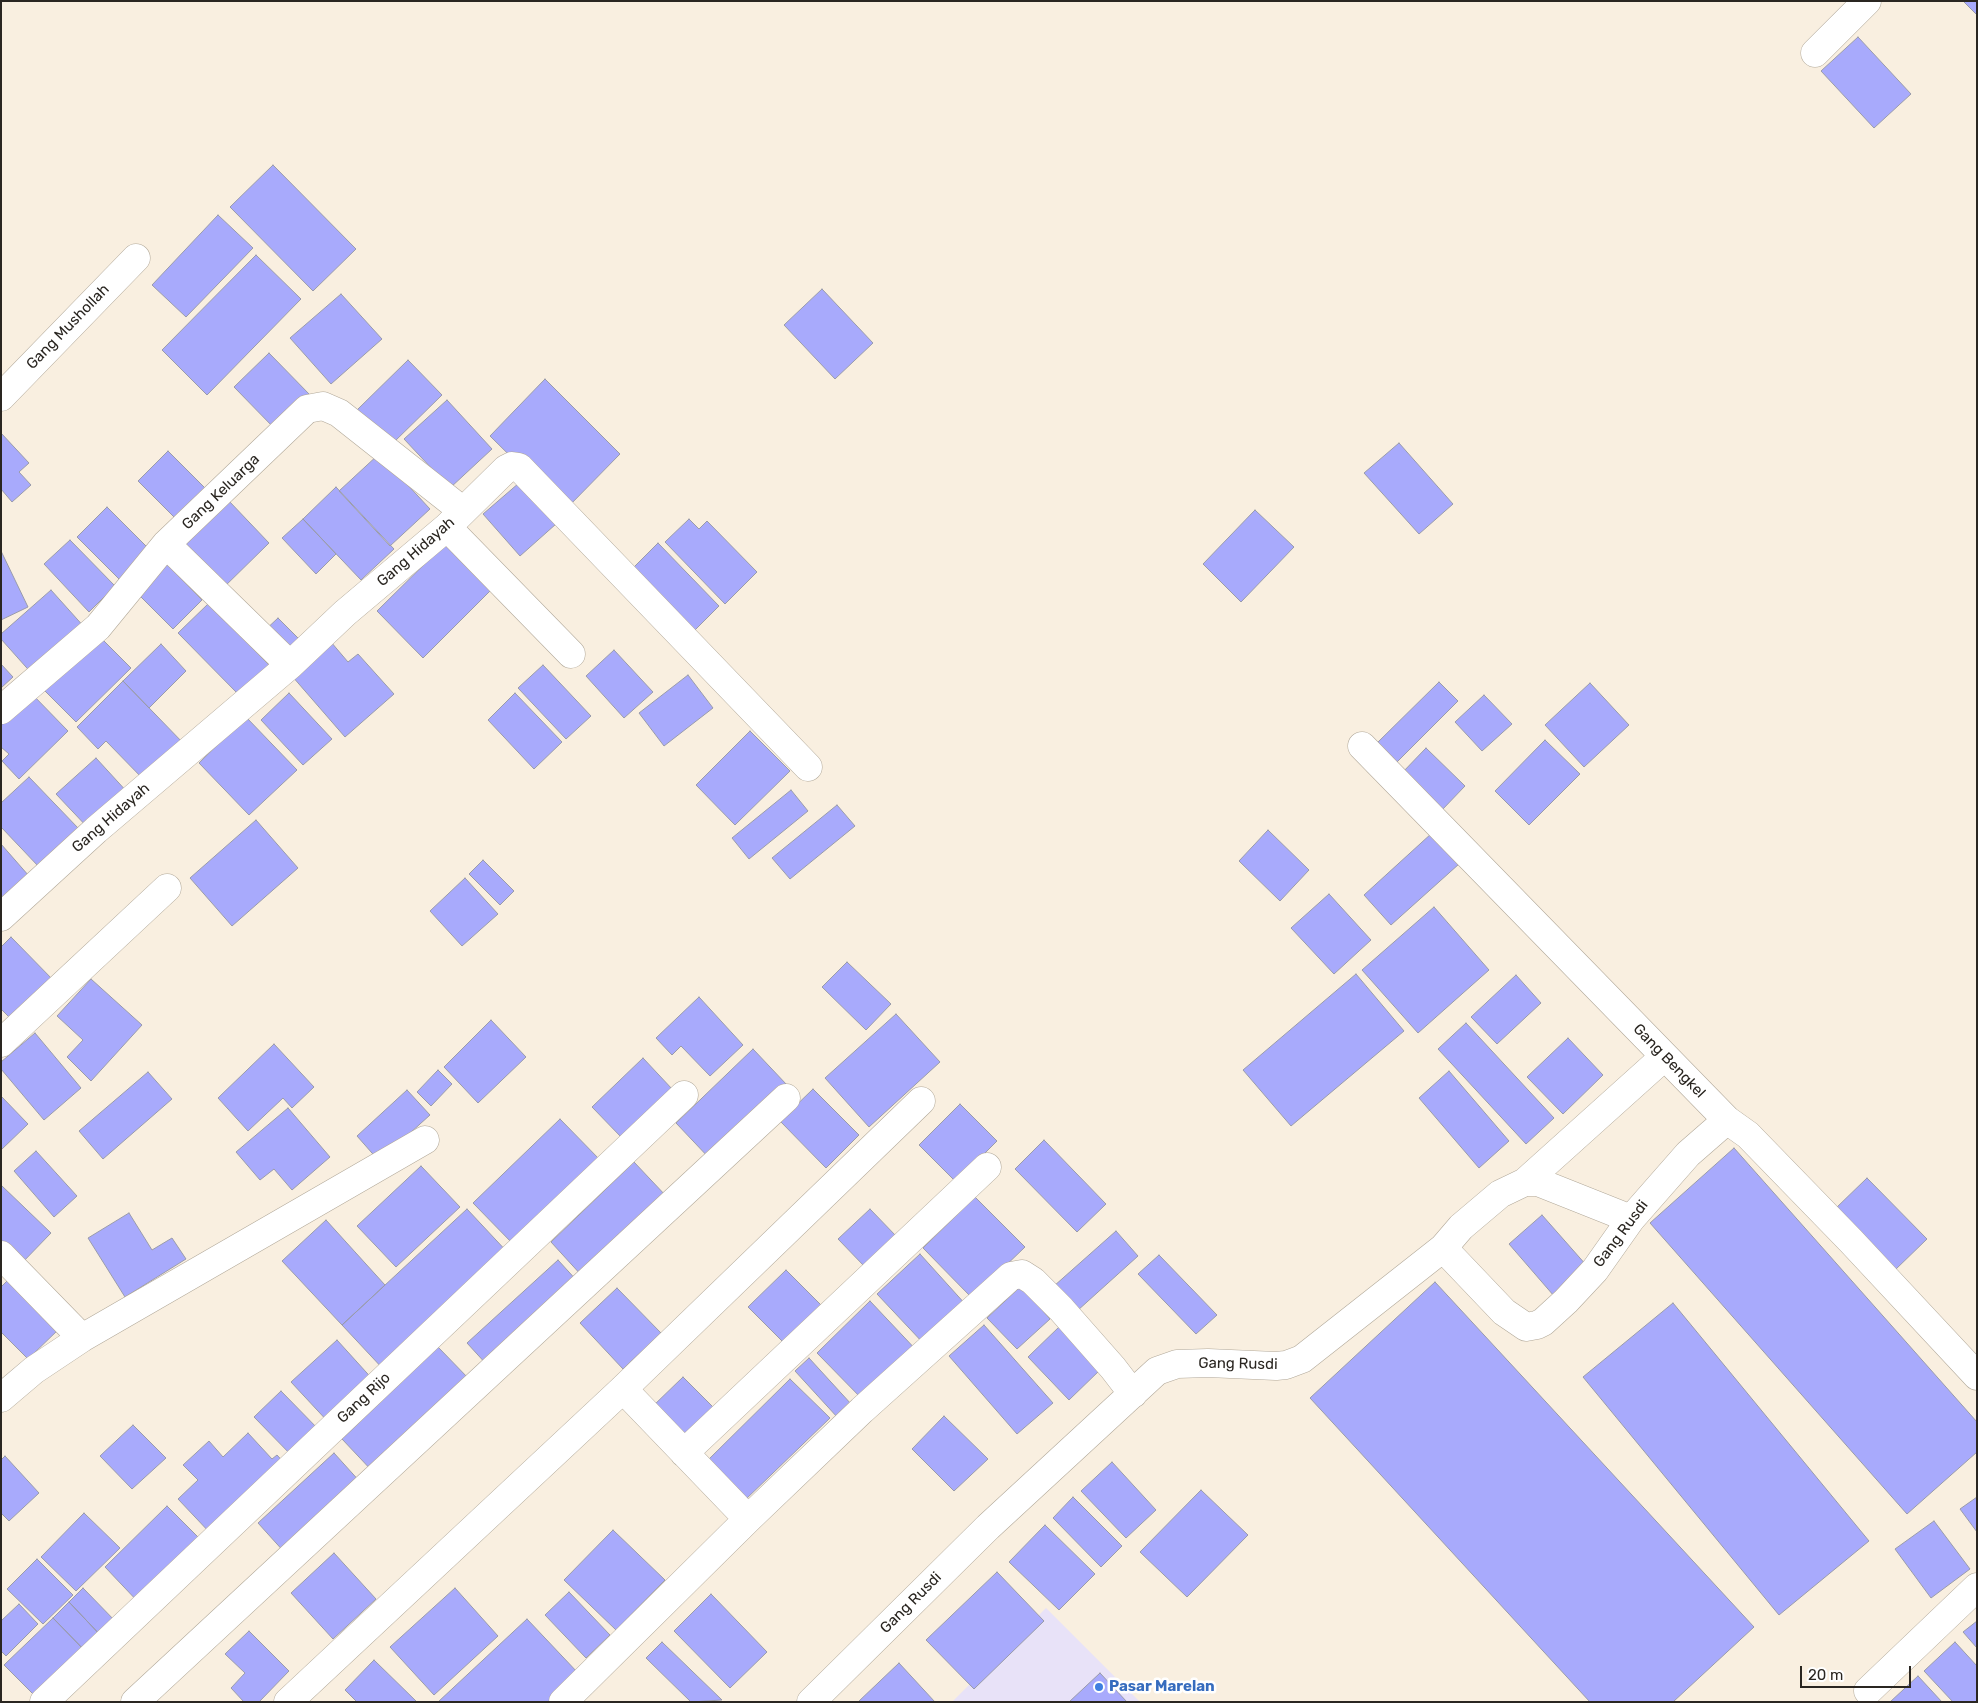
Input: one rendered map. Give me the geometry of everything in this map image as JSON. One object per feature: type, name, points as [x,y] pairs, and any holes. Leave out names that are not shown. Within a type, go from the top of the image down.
[{"type":"street","points":[[1815,53],[1867,1]]},
{"type":"street","name":"Gang Mushollah","points":[[1,397],[136,258]]},
{"type":"street","name":"Gang Keluarga","points":[[1,710],[98,627],[166,544],[307,409],[324,406],[339,413],[455,519],[571,654]]},
{"type":"street","name":"Gang Hidayah","points":[[1,917],[96,830],[290,665],[345,614],[455,519],[506,469],[512,466],[519,467],[808,767]]},
{"type":"street","points":[[166,544],[290,665]]},
{"type":"street","name":"Gang Bengkel","points":[[1362,746],[1664,1057],[1727,1120],[1755,1142],[1851,1241],[1977,1376]]},
{"type":"street","points":[[1,1043],[167,888]]},
{"type":"street","points":[[1443,1248],[1461,1227],[1500,1194],[1525,1182],[1664,1057]]},
{"type":"street","name":"Gang Rijo","points":[[44,1702],[684,1095]]},
{"type":"street","points":[[135,1702],[786,1098]]},
{"type":"street","points":[[288,1702],[623,1390],[921,1101]]},
{"type":"street","name":"Gang Rusdi","points":[[811,1702],[988,1527],[1157,1371],[1177,1364],[1208,1363],[1276,1366],[1286,1365],[1302,1359],[1443,1248],[1504,1312],[1526,1327],[1537,1325],[1543,1322],[1566,1301],[1595,1270],[1631,1219],[1688,1154],[1727,1120]]},
{"type":"street","points":[[1,1398],[34,1370],[82,1338],[425,1140]]},
{"type":"street","points":[[684,1453],[987,1167]]},
{"type":"street","points":[[1525,1182],[1538,1182],[1631,1219]]},
{"type":"street","points":[[1,1255],[82,1338]]},
{"type":"street","points":[[563,1702],[748,1519],[862,1410],[942,1340],[1002,1283],[1016,1274],[1022,1274],[1033,1281],[1061,1308],[1113,1368],[1132,1394]]},
{"type":"street","points":[[623,1390],[748,1519]]},
{"type":"street","points":[[1868,1691],[1977,1587]]},
{"type":"shaded area","points":[[1046,1608],[1140,1702],[952,1702]]},
{"type":"building","points":[[1963,1],[1977,1],[1977,15]]},
{"type":"building","points":[[1858,37],[1911,94],[1874,128],[1821,71]]},
{"type":"building","points":[[273,165],[356,249],[313,291],[230,207]]},
{"type":"building","points":[[218,215],[253,248],[186,317],[152,285]]},
{"type":"building","points":[[256,255],[301,299],[207,395],[162,350]]},
{"type":"building","points":[[822,289],[873,343],[835,379],[784,325]]},
{"type":"building","points":[[341,294],[382,339],[331,384],[290,338]]},
{"type":"building","points":[[269,353],[311,396],[276,430],[234,387]]},
{"type":"building","points":[[408,360],[442,395],[392,444],[357,410]]},
{"type":"building","points":[[545,379],[620,454],[565,510],[490,436]]},
{"type":"building","points":[[447,400],[492,449],[450,488],[404,439]]},
{"type":"building","points":[[1,433],[29,463],[19,472],[31,485],[12,502],[1,489]]},
{"type":"building","points":[[1399,443],[1453,504],[1419,534],[1364,473]]},
{"type":"building","points":[[168,451],[209,492],[179,522],[138,481]]},
{"type":"building","points":[[379,454],[430,509],[390,546],[339,491]]},
{"type":"building","points":[[519,483],[556,524],[520,556],[483,514]]},
{"type":"building","points":[[336,487],[394,549],[361,580],[303,519]]},
{"type":"building","points":[[229,501],[269,543],[219,592],[178,550]]},
{"type":"building","points":[[107,507],[152,552],[122,582],[77,537]]},
{"type":"building","points":[[1255,510],[1294,547],[1241,602],[1203,564]]},
{"type":"building","points":[[303,519],[336,554],[316,574],[282,538]]},
{"type":"building","points":[[689,519],[699,529],[707,521],[757,572],[725,604],[665,542]]},
{"type":"building","points":[[70,540],[115,586],[89,612],[44,564]]},
{"type":"building","points":[[448,541],[494,587],[423,658],[377,611]]},
{"type":"building","points":[[658,543],[719,606],[690,635],[628,573]]},
{"type":"building","points":[[1,551],[28,607],[1,620]]},
{"type":"building","points":[[165,562],[202,600],[173,629],[135,591]]},
{"type":"building","points":[[51,590],[86,629],[34,676],[1,639],[1,634]]},
{"type":"building","points":[[209,603],[269,665],[238,694],[178,633]]},
{"type":"building","points":[[278,618],[299,639],[283,654],[262,633]]},
{"type":"building","points":[[96,633],[131,668],[76,722],[41,687]]},
{"type":"building","points":[[331,642],[348,662],[358,654],[394,694],[345,737],[292,676]]},
{"type":"building","points":[[161,644],[186,671],[149,708],[123,681]]},
{"type":"building","points":[[614,650],[653,692],[624,718],[586,676]]},
{"type":"building","points":[[1,664],[13,677],[1,688]]},
{"type":"building","points":[[543,665],[591,716],[566,739],[518,688]]},
{"type":"building","points":[[688,675],[713,708],[664,746],[639,713]]},
{"type":"building","points":[[123,681],[186,746],[147,783],[106,741],[98,749],[77,727]]},
{"type":"building","points":[[1439,682],[1458,701],[1396,763],[1376,744]]},
{"type":"building","points":[[1590,683],[1629,725],[1584,767],[1545,725]]},
{"type":"building","points":[[30,692],[68,731],[19,779],[2,761],[9,754],[1,747],[1,720]]},
{"type":"building","points":[[289,693],[332,739],[303,765],[261,720]]},
{"type":"building","points":[[515,693],[562,742],[534,769],[488,720]]},
{"type":"building","points":[[1484,695],[1512,724],[1482,751],[1455,722]]},
{"type":"building","points":[[246,717],[297,770],[249,815],[199,763]]},
{"type":"building","points":[[750,731],[790,771],[735,825],[696,785]]},
{"type":"building","points":[[1545,740],[1580,774],[1529,825],[1495,791]]},
{"type":"building","points":[[1426,748],[1465,786],[1441,811],[1401,774]]},
{"type":"building","points":[[96,758],[129,794],[90,830],[56,794]]},
{"type":"building","points":[[29,777],[79,829],[39,867],[1,827],[1,803]]},
{"type":"building","points":[[791,790],[808,811],[749,859],[732,838]]},
{"type":"building","points":[[837,805],[855,826],[790,879],[772,858]]},
{"type":"building","points":[[256,820],[298,868],[232,926],[190,878]]},
{"type":"building","points":[[1268,830],[1309,870],[1280,901],[1239,861]]},
{"type":"building","points":[[1432,833],[1459,864],[1391,925],[1364,895]]},
{"type":"building","points":[[1,844],[29,876],[1,914]]},
{"type":"building","points":[[483,860],[514,891],[500,905],[469,874]]},
{"type":"building","points":[[465,878],[498,914],[462,946],[430,911]]},
{"type":"building","points":[[1329,894],[1371,940],[1334,974],[1291,928]]},
{"type":"building","points":[[1434,907],[1489,970],[1418,1033],[1362,970]]},
{"type":"building","points":[[11,937],[56,983],[15,1023],[1,1009],[1,947]]},
{"type":"building","points":[[847,962],[891,1004],[866,1030],[822,987]]},
{"type":"building","points":[[1356,974],[1404,1031],[1291,1126],[1243,1070]]},
{"type":"building","points":[[1516,975],[1541,1003],[1497,1044],[1471,1017]]},
{"type":"building","points":[[91,979],[142,1025],[91,1081],[67,1057],[83,1040],[57,1016]]},
{"type":"building","points":[[699,997],[743,1045],[710,1076],[681,1046],[672,1055],[656,1038]]},
{"type":"building","points":[[896,1014],[940,1062],[869,1127],[825,1078]]},
{"type":"building","points":[[491,1020],[526,1057],[478,1103],[444,1067]]},
{"type":"building","points":[[1466,1023],[1554,1118],[1526,1144],[1438,1049]]},
{"type":"building","points":[[35,1033],[81,1088],[44,1120],[1,1069],[1,1062]]},
{"type":"building","points":[[1568,1038],[1603,1075],[1563,1114],[1527,1077]]},
{"type":"building","points":[[274,1044],[314,1087],[292,1108],[283,1098],[248,1131],[218,1098]]},
{"type":"building","points":[[753,1049],[787,1085],[711,1160],[676,1123]]},
{"type":"building","points":[[643,1058],[673,1090],[622,1138],[592,1107]]},
{"type":"building","points":[[438,1070],[452,1084],[431,1106],[417,1092]]},
{"type":"building","points":[[1449,1071],[1509,1141],[1479,1168],[1419,1098]]},
{"type":"building","points":[[148,1072],[172,1099],[103,1159],[79,1131]]},
{"type":"building","points":[[813,1089],[859,1135],[826,1168],[780,1121]]},
{"type":"building","points":[[407,1090],[430,1115],[379,1161],[357,1136]]},
{"type":"building","points":[[1,1096],[28,1124],[1,1150]]},
{"type":"building","points":[[960,1104],[997,1141],[956,1182],[919,1145]]},
{"type":"building","points":[[288,1108],[330,1157],[292,1190],[274,1169],[260,1180],[236,1152]]},
{"type":"building","points":[[560,1119],[602,1162],[515,1246],[473,1203]]},
{"type":"building","points":[[1044,1140],[1106,1204],[1077,1232],[1015,1169]]},
{"type":"building","points":[[1734,1148],[1977,1422],[1977,1452],[1907,1514],[1650,1223]]},
{"type":"building","points":[[36,1151],[77,1196],[54,1217],[14,1171]]},
{"type":"building","points":[[634,1162],[667,1197],[583,1277],[551,1242]]},
{"type":"building","points":[[421,1166],[460,1207],[396,1267],[357,1226]]},
{"type":"building","points":[[1867,1178],[1927,1239],[1895,1270],[1835,1209]]},
{"type":"building","points":[[1,1185],[51,1233],[19,1266],[1,1248]]},
{"type":"building","points":[[975,1197],[1025,1247],[972,1298],[923,1248]]},
{"type":"building","points":[[467,1209],[510,1255],[385,1371],[342,1325]]},
{"type":"building","points":[[870,1209],[897,1237],[865,1267],[838,1239]]},
{"type":"building","points":[[129,1213],[152,1250],[172,1238],[186,1259],[125,1297],[88,1238]]},
{"type":"building","points":[[1542,1215],[1587,1266],[1554,1296],[1509,1244]]},
{"type":"building","points":[[326,1220],[385,1285],[342,1325],[282,1261]]},
{"type":"building","points":[[1116,1231],[1138,1256],[1077,1311],[1054,1286]]},
{"type":"building","points":[[920,1254],[967,1306],[925,1345],[877,1294]]},
{"type":"building","points":[[1159,1255],[1217,1315],[1196,1334],[1138,1274]]},
{"type":"building","points":[[558,1260],[579,1283],[488,1366],[467,1343]]},
{"type":"building","points":[[786,1270],[825,1309],[787,1346],[748,1307]]},
{"type":"building","points":[[10,1278],[60,1328],[28,1359],[1,1332],[1,1287]]},
{"type":"building","points":[[1435,1282],[1754,1627],[1673,1702],[1590,1702],[1310,1398]]},
{"type":"building","points":[[1021,1286],[1050,1319],[1017,1349],[987,1318]]},
{"type":"building","points":[[617,1288],[661,1333],[623,1369],[580,1323]]},
{"type":"building","points":[[870,1301],[920,1354],[867,1404],[817,1353]]},
{"type":"building","points":[[1673,1303],[1869,1541],[1779,1615],[1583,1377]]},
{"type":"building","points":[[984,1325],[1053,1403],[1017,1434],[949,1356]]},
{"type":"building","points":[[1060,1326],[1101,1369],[1069,1400],[1028,1357]]},
{"type":"building","points":[[337,1340],[376,1383],[331,1425],[291,1382]]},
{"type":"building","points":[[438,1347],[471,1381],[375,1474],[342,1439]]},
{"type":"building","points":[[809,1358],[852,1405],[838,1418],[795,1371]]},
{"type":"building","points":[[683,1377],[716,1410],[686,1441],[652,1407]]},
{"type":"building","points":[[790,1379],[830,1418],[744,1501],[706,1462]]},
{"type":"building","points":[[281,1391],[323,1434],[296,1460],[254,1417]]},
{"type":"building","points":[[944,1416],[988,1459],[954,1491],[912,1449]]},
{"type":"building","points":[[133,1425],[166,1458],[132,1489],[100,1456]]},
{"type":"building","points":[[248,1433],[272,1459],[277,1455],[287,1466],[212,1535],[178,1499],[198,1480],[183,1465],[209,1441],[223,1457]]},
{"type":"building","points":[[334,1453],[362,1484],[286,1554],[258,1523]]},
{"type":"building","points":[[5,1456],[39,1493],[9,1521],[1,1513],[1,1460]]},
{"type":"building","points":[[1112,1462],[1156,1510],[1126,1538],[1081,1491]]},
{"type":"building","points":[[1201,1490],[1248,1535],[1187,1597],[1140,1552]]},
{"type":"building","points":[[1073,1497],[1122,1546],[1101,1567],[1053,1518]]},
{"type":"building","points":[[1977,1497],[1977,1532],[1960,1509]]},
{"type":"building","points":[[167,1506],[204,1543],[141,1605],[105,1567]]},
{"type":"building","points":[[84,1513],[120,1548],[76,1591],[41,1557]]},
{"type":"building","points":[[1934,1521],[1970,1569],[1931,1598],[1895,1549]]},
{"type":"building","points":[[1045,1525],[1095,1574],[1059,1610],[1009,1562]]},
{"type":"building","points":[[613,1530],[665,1580],[616,1630],[564,1580]]},
{"type":"building","points":[[334,1553],[376,1599],[333,1639],[291,1593]]},
{"type":"building","points":[[37,1559],[73,1595],[43,1624],[7,1589]]},
{"type":"building","points":[[997,1572],[1044,1621],[974,1689],[926,1640]]},
{"type":"building","points":[[83,1588],[119,1625],[104,1639],[69,1602]]},
{"type":"building","points":[[455,1588],[498,1636],[434,1695],[390,1647]]},
{"type":"building","points":[[569,1592],[610,1635],[586,1658],[545,1615]]},
{"type":"building","points":[[711,1594],[767,1652],[730,1688],[674,1631]]},
{"type":"building","points":[[69,1602],[104,1639],[89,1655],[53,1618]]},
{"type":"building","points":[[19,1604],[38,1624],[6,1656],[1,1651],[1,1621]]},
{"type":"building","points":[[53,1618],[89,1655],[40,1701],[4,1665]]},
{"type":"building","points":[[527,1619],[579,1674],[550,1702],[438,1702]]},
{"type":"building","points":[[1977,1621],[1977,1648],[1963,1632]]},
{"type":"building","points":[[249,1631],[289,1671],[259,1702],[244,1702],[231,1688],[245,1673],[225,1654]]},
{"type":"building","points":[[662,1642],[722,1700],[691,1702],[646,1658]]},
{"type":"building","points":[[1955,1642],[1977,1666],[1977,1702],[1953,1702],[1924,1671]]},
{"type":"building","points":[[374,1660],[417,1702],[357,1702],[345,1690]]},
{"type":"building","points":[[899,1663],[935,1702],[858,1702]]},
{"type":"building","name":"Pasar Marelan","points":[[1100,1673],[1127,1702],[1069,1702]]},
{"type":"building","points":[[1918,1676],[1942,1702],[1890,1702]]},
{"type":"place","name":"Pasar Marelan","points":[[1099,1687]]}]
